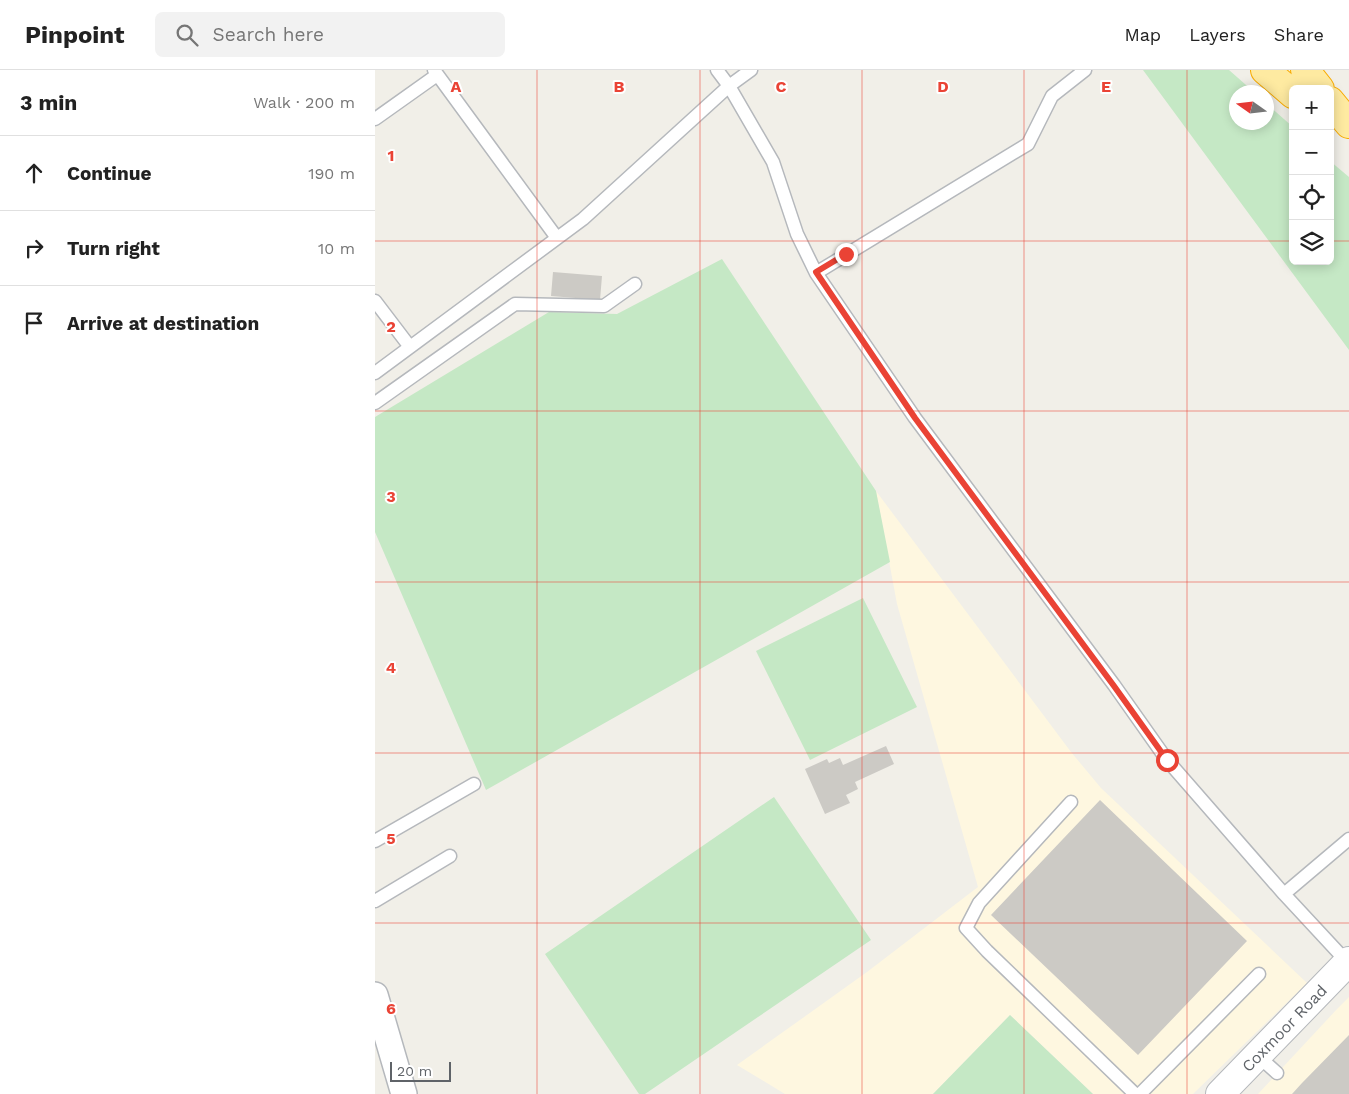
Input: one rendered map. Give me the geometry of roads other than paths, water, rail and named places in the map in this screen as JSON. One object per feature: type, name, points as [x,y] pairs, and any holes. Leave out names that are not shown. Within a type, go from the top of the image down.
[{"type":"highway","points":[[1265,70],[1289,91]]},
{"type":"highway","points":[[1305,70],[1317,85]]},
{"type":"highway","points":[[1334,106],[1349,124]]},
{"type":"highway","points":[[1334,126],[1349,138]]},
{"type":"street","name":"Coxmoor Road","points":[[1220,1094],[1348,962]]},
{"type":"street","points":[[375,995],[404,1094]]},
{"type":"lane","points":[[717,70],[729,86],[773,162],[797,234],[816,272],[915,418],[1167,760],[1284,894],[1348,962]]},
{"type":"lane","points":[[375,373],[583,219],[729,86],[751,70]]},
{"type":"lane","points":[[816,272],[1028,144],[1052,96],[1085,70]]},
{"type":"lane","points":[[375,119],[436,72],[557,238]]},
{"type":"lane","points":[[375,403],[515,304],[604,306],[635,284]]},
{"type":"lane","points":[[375,301],[410,347]]},
{"type":"lane","points":[[375,841],[475,784]]},
{"type":"lane","points":[[1071,802],[979,903],[966,928],[987,951],[1135,1094]]},
{"type":"lane","points":[[1284,894],[1349,839]]},
{"type":"lane","points":[[375,901],[450,856]]},
{"type":"lane","points":[[1140,1094],[1259,974]]},
{"type":"lane","points":[[1257,1055],[1277,1073]]}]
